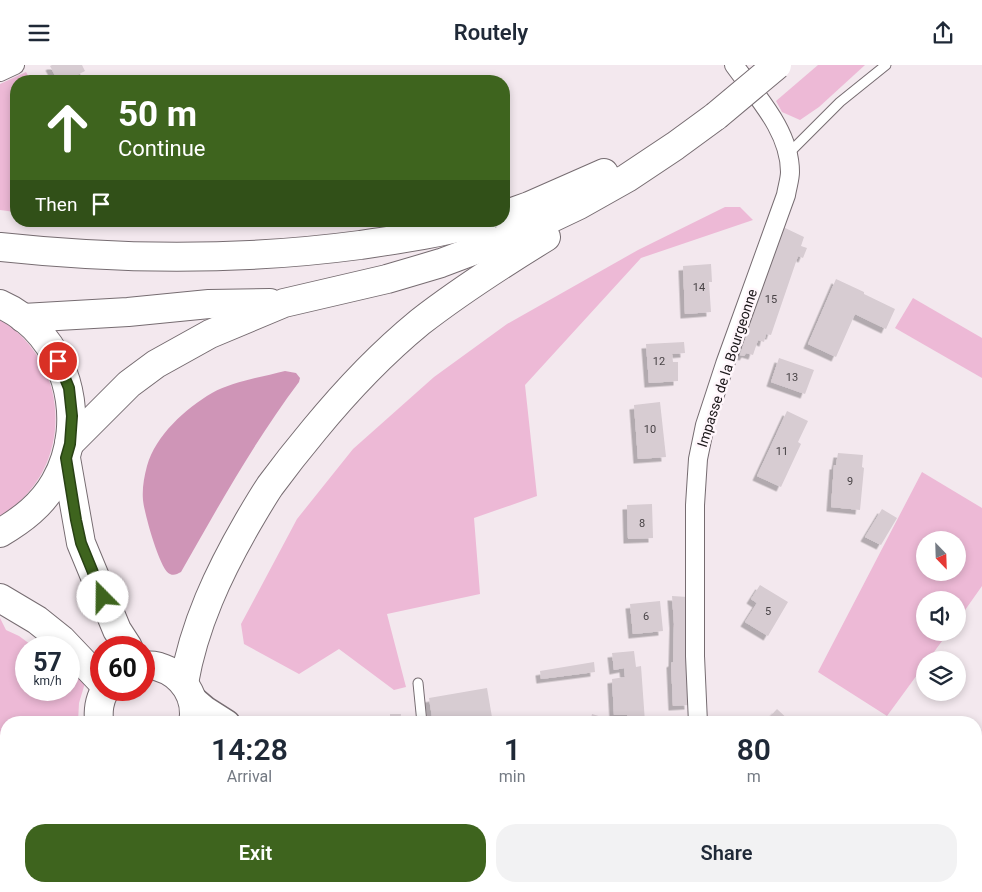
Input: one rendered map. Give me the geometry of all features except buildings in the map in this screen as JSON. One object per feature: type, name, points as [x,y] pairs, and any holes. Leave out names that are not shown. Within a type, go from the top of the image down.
[{"type":"main road","points":[[0,533],[20,521],[40,503],[55,482],[68,451],[129,384],[156,364],[210,334],[284,303],[387,279],[441,263],[546,222],[627,178],[676,146],[716,116],[777,65]]},
{"type":"main road","points":[[510,213],[647,154],[676,146]]},
{"type":"main road","points":[[190,701],[193,641],[212,592],[232,550],[268,488],[339,399],[377,360],[419,323],[496,268],[585,212],[627,178]]},
{"type":"main road","points":[[0,247],[142,257],[277,254],[387,241],[432,234],[459,227]]},
{"type":"main road","points":[[11,311],[128,312],[209,304],[284,303]]},
{"type":"main road","points":[[11,311],[43,337],[58,361],[69,388],[72,416],[68,451],[81,543],[121,636]]},
{"type":"main road","points":[[0,598],[37,620],[62,640],[90,669]]},
{"type":"main road","points":[[155,667],[172,673],[190,701],[216,716]]},
{"type":"main road","points":[[98,716],[100,701]]},
{"type":"street","points":[[0,72],[15,65]]},
{"type":"street","name":"Impasse de la Bourgeonne","points":[[698,716],[695,656],[695,505],[698,459],[705,425],[786,195],[790,173],[785,142],[777,126],[734,65]]},
{"type":"lane","points":[[788,154],[840,101],[886,65]]},
{"type":"lane","points":[[418,683],[421,716]]},
{"type":"shaded area","points":[[818,65],[865,65],[819,107],[800,120],[782,112],[776,101]]},
{"type":"shaded area","points":[[10,79],[10,211],[0,210],[0,84]]},
{"type":"shaded area","points":[[725,207],[740,207],[753,220],[641,258],[525,385],[537,496],[474,518],[480,594],[387,614],[406,687],[394,690],[339,649],[299,674],[244,644],[241,624],[297,519],[353,449],[434,377],[507,324],[638,250]]},
{"type":"shaded area","points":[[913,298],[982,338],[982,378],[895,328]]},
{"type":"shaded area","points":[[0,319],[24,339],[41,363],[52,390],[56,418],[52,446],[42,473],[25,497],[0,516]]},
{"type":"shaded area","points":[[285,371],[296,373],[300,378],[299,382],[252,451],[181,572],[174,575],[170,574],[157,552],[143,500],[146,470],[157,444],[164,433],[182,415],[212,393],[239,382]]},
{"type":"shaded area","points":[[922,472],[982,508],[982,586],[966,609],[966,591],[916,591],[916,641],[942,641],[935,651],[916,651],[916,676],[887,716],[818,672]]},
{"type":"shaded area","points":[[0,618],[6,630],[19,636],[15,636],[15,701],[80,701],[78,716],[0,716]]},
{"type":"shaded area","points":[[80,677],[85,683],[80,700]]},
{"type":"route","points":[[58,361],[69,388],[72,416],[70,444],[66,458],[76,520],[81,543],[103,597]]}]
